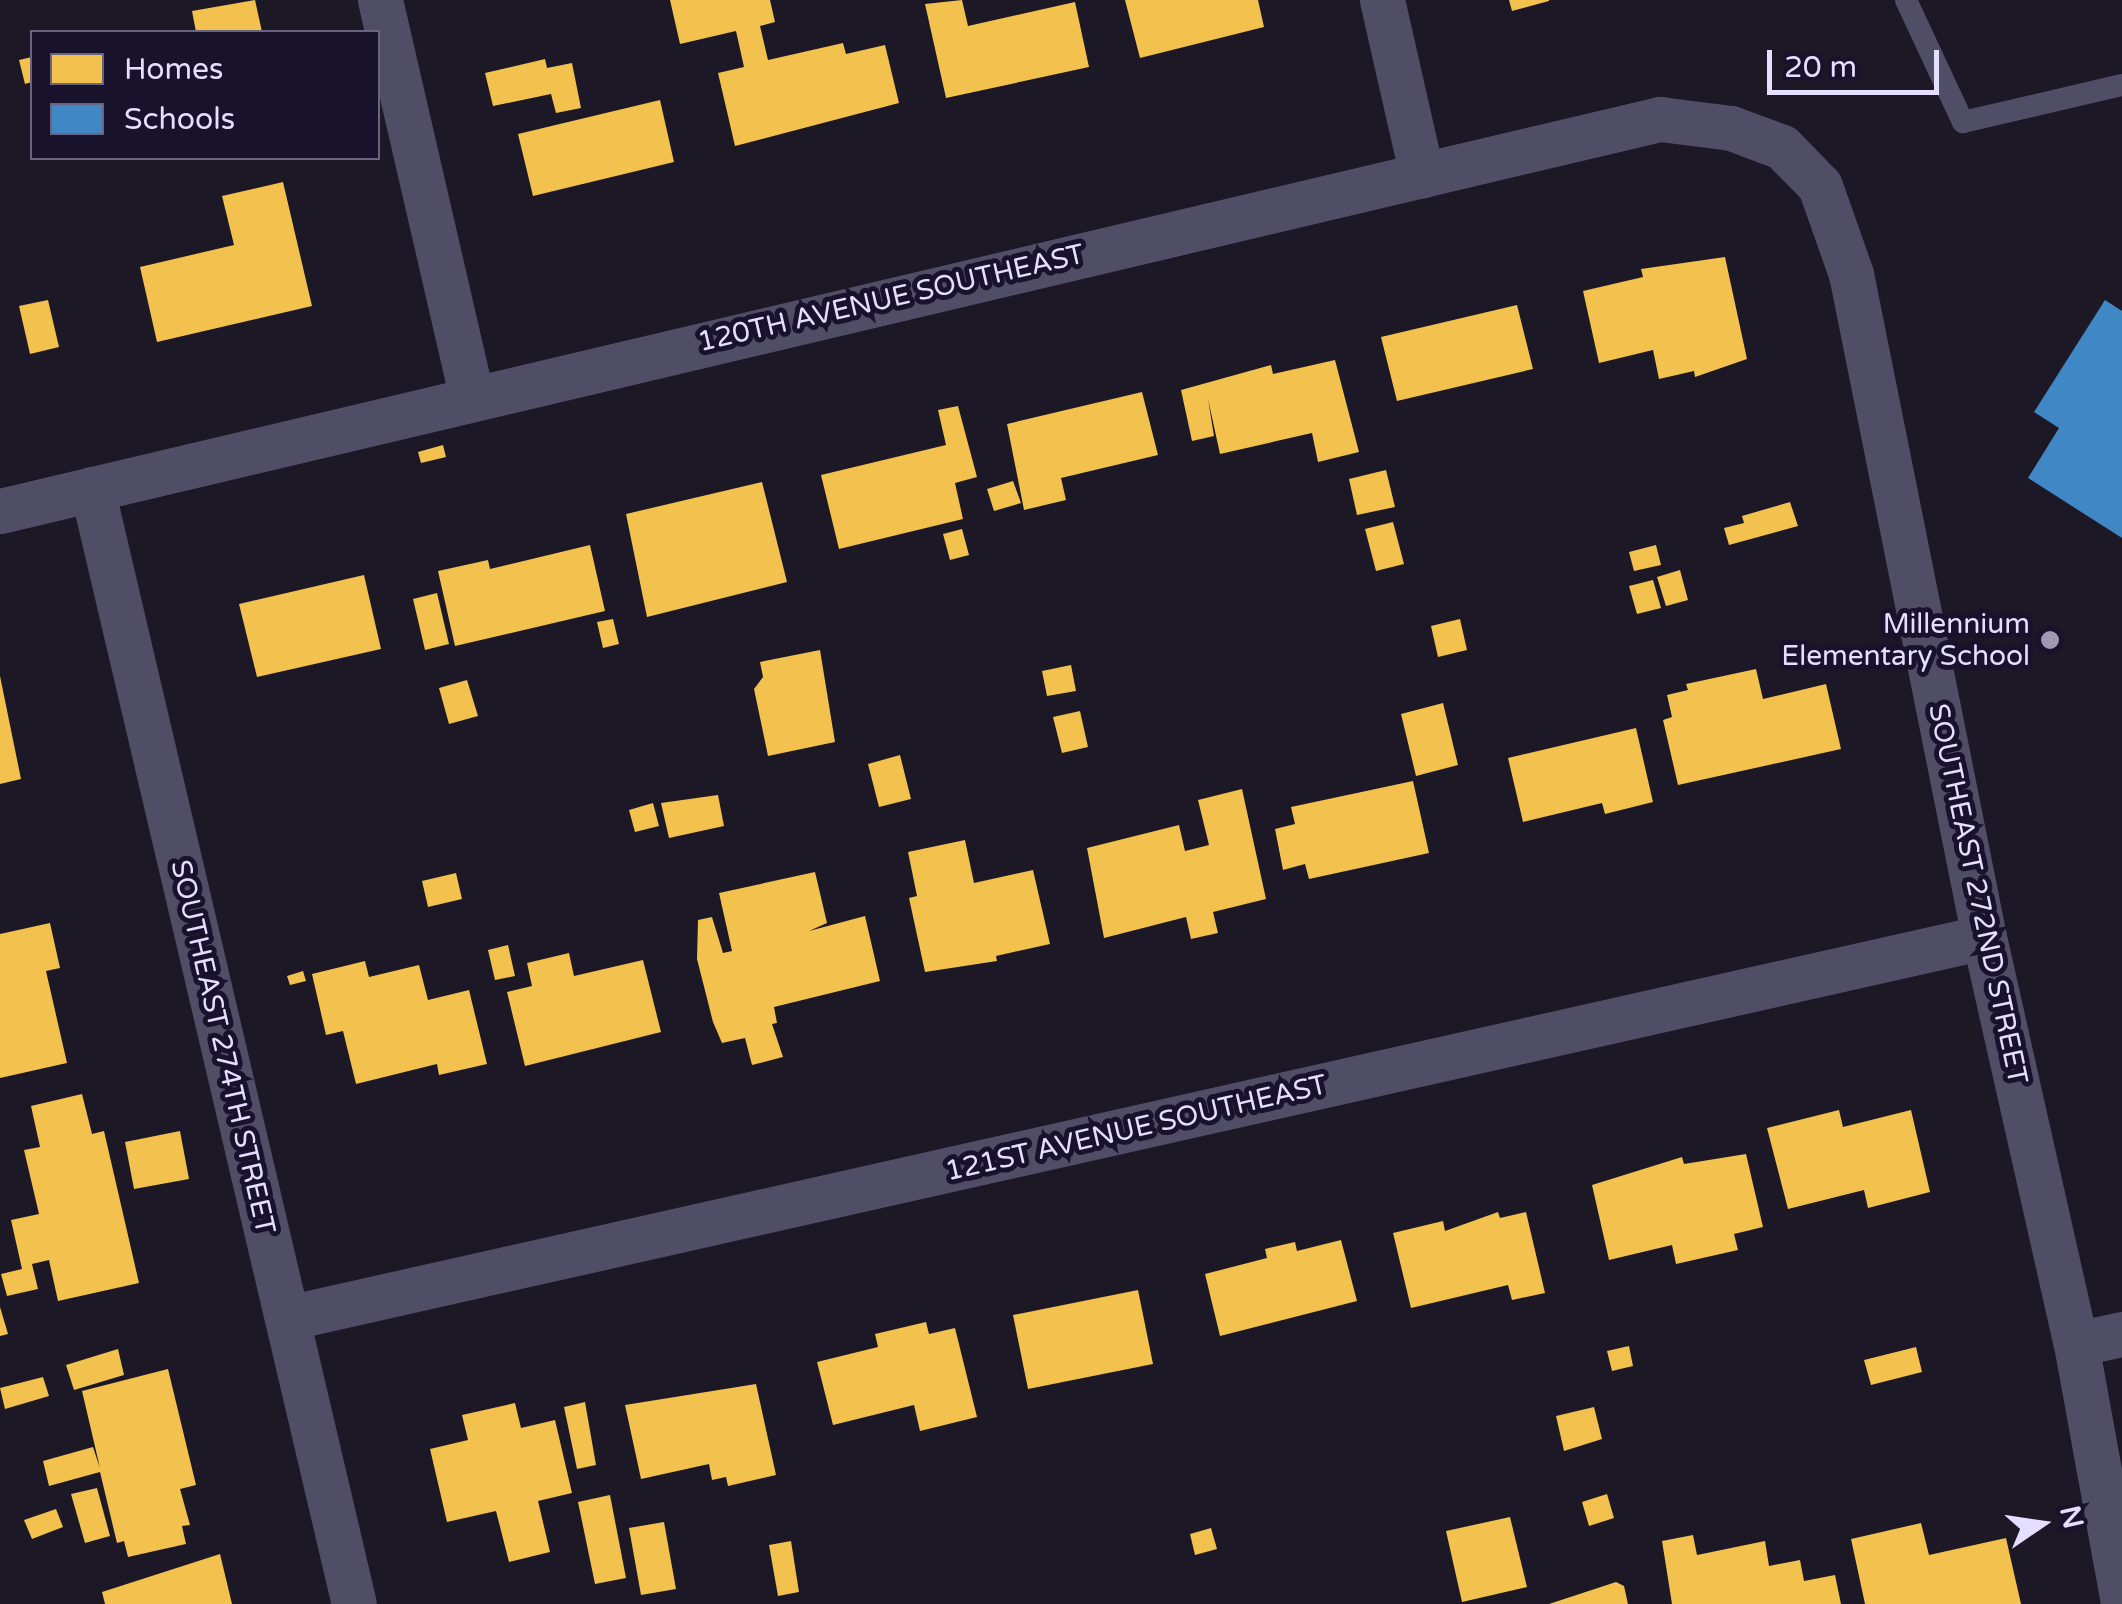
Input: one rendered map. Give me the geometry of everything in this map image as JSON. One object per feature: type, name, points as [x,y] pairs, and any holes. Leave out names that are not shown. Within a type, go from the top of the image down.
[{"type":"street","points":[[380,0],[472,394]]},
{"type":"street","points":[[1382,0],[1422,176]]},
{"type":"street","name":"120TH AVENUE SOUTHEAST","points":[[0,510],[472,394],[1660,118],[1731,128],[1782,148]]},
{"type":"street","name":"SOUTHEAST 272ND STREET","points":[[1782,148],[1820,186],[1851,274],[1984,937],[2076,1344],[2122,1598]]},
{"type":"street","name":"SOUTHEAST 274TH STREET","points":[[92,490],[354,1604]]},
{"type":"street","name":"121ST AVENUE SOUTHEAST","points":[[287,1318],[1984,937]]},
{"type":"street","points":[[2076,1344],[2122,1334]]},
{"type":"lane","points":[[1906,0],[1963,122],[2122,85]]},
{"type":"building: Homes","points":[[255,0],[262,30],[196,30],[192,11]]},
{"type":"building: Homes","points":[[670,0],[770,0],[775,22],[760,26],[768,60],[843,43],[846,54],[885,45],[899,103],[735,146],[718,73],[744,67],[736,31],[680,44]]},
{"type":"building: Homes","points":[[962,0],[968,26],[1075,2],[1089,67],[946,98],[925,4]]},
{"type":"building: Homes","points":[[1125,0],[1258,0],[1264,27],[1140,58]]},
{"type":"building: Homes","points":[[1509,0],[1549,0],[1549,1],[1512,11]]},
{"type":"building: Homes","points":[[30,57],[30,83],[25,84],[19,60]]},
{"type":"building: Homes","points":[[545,59],[547,68],[572,63],[581,108],[556,113],[551,94],[493,106],[485,73]]},
{"type":"building: Homes","points":[[660,100],[674,162],[533,196],[518,134]]},
{"type":"building: Homes","points":[[283,182],[312,306],[157,342],[140,267],[234,245],[222,196]]},
{"type":"building: Homes","points":[[1725,257],[1747,359],[1695,377],[1694,371],[1659,379],[1653,350],[1599,363],[1583,291],[1643,277],[1641,269]]},
{"type":"building: Homes","points":[[48,300],[59,347],[30,354],[19,306]]},
{"type":"building: Homes","points":[[1517,305],[1533,369],[1397,401],[1381,337]]},
{"type":"building: Homes","points":[[1335,360],[1359,452],[1318,462],[1312,433],[1220,454],[1208,399],[1214,436],[1192,441],[1181,390],[1271,365],[1273,374]]},
{"type":"building: Homes","points":[[1142,392],[1158,455],[1061,478],[1066,500],[1024,510],[1007,424]]},
{"type":"building: Homes","points":[[958,406],[977,477],[955,483],[963,519],[839,549],[821,475],[946,445],[938,410]]},
{"type":"building: Homes","points":[[443,445],[446,457],[421,463],[418,452]]},
{"type":"building: Homes","points":[[1386,470],[1395,507],[1357,515],[1349,479]]},
{"type":"building: Homes","points":[[1013,481],[1021,503],[994,511],[987,489]]},
{"type":"building: Homes","points":[[762,482],[787,582],[647,617],[626,514]]},
{"type":"building: Homes","points":[[1790,502],[1798,526],[1729,545],[1724,528],[1744,523],[1742,516]]},
{"type":"building: Homes","points":[[1393,522],[1404,564],[1376,571],[1365,529]]},
{"type":"building: Homes","points":[[962,529],[969,555],[950,560],[943,534]]},
{"type":"building: Homes","points":[[590,545],[605,611],[455,646],[438,571],[488,560],[490,569]]},
{"type":"building: Homes","points":[[1656,545],[1661,565],[1634,571],[1629,552]]},
{"type":"building: Homes","points":[[1680,570],[1688,600],[1666,606],[1657,577]]},
{"type":"building: Homes","points":[[364,575],[381,649],[257,677],[239,604]]},
{"type":"building: Homes","points":[[1653,580],[1661,608],[1637,614],[1629,586]]},
{"type":"building: Homes","points":[[437,593],[449,644],[425,650],[413,599]]},
{"type":"building: Homes","points":[[613,619],[619,644],[603,648],[597,622]]},
{"type":"building: Homes","points":[[1460,619],[1467,650],[1438,657],[1431,626]]},
{"type":"building: Homes","points":[[820,650],[835,742],[768,756],[754,689],[763,677],[760,662]]},
{"type":"building: Homes","points":[[1071,665],[1076,691],[1047,696],[1042,671]]},
{"type":"building: Homes","points":[[1756,669],[1763,699],[1826,684],[1841,749],[1678,785],[1663,720],[1672,717],[1667,695],[1688,690],[1686,684]]},
{"type":"building: Homes","points":[[0,676],[21,779],[0,784]]},
{"type":"building: Homes","points":[[467,680],[478,716],[449,724],[439,688]]},
{"type":"building: Homes","points":[[1443,703],[1458,765],[1416,776],[1401,714]]},
{"type":"building: Homes","points":[[1080,711],[1088,747],[1062,753],[1053,717]]},
{"type":"building: Homes","points":[[1636,728],[1653,802],[1605,814],[1602,803],[1523,822],[1508,758]]},
{"type":"building: Homes","points":[[900,755],[911,799],[879,807],[868,764]]},
{"type":"building: Homes","points":[[1413,781],[1429,853],[1309,879],[1305,864],[1283,870],[1275,829],[1295,824],[1291,807]]},
{"type":"building: Homes","points":[[1242,789],[1266,899],[1213,912],[1218,933],[1191,939],[1186,917],[1104,938],[1087,848],[1179,825],[1185,851],[1209,845],[1198,800]]},
{"type":"building: Homes","points":[[718,795],[724,826],[669,838],[661,803]]},
{"type":"building: Homes","points":[[653,803],[659,826],[635,832],[629,810]]},
{"type":"building: Homes","points":[[965,840],[974,883],[1033,870],[1050,944],[996,956],[997,961],[925,972],[909,898],[917,896],[908,852]]},
{"type":"building: Homes","points":[[815,872],[827,923],[809,931],[865,916],[880,981],[774,1007],[777,1023],[772,1024],[783,1057],[752,1065],[745,1038],[722,1043],[713,1022],[697,959],[698,920],[712,917],[723,953],[732,951],[719,893]]},
{"type":"building: Homes","points":[[456,873],[462,899],[428,907],[422,881]]},
{"type":"building: Homes","points":[[50,923],[60,968],[46,971],[67,1063],[0,1078],[0,934]]},
{"type":"building: Homes","points":[[508,945],[515,976],[495,980],[488,950]]},
{"type":"building: Homes","points":[[569,953],[574,976],[643,960],[661,1032],[525,1066],[507,992],[532,986],[527,963]]},
{"type":"building: Homes","points":[[365,961],[369,977],[419,965],[428,1000],[469,990],[487,1064],[439,1075],[437,1064],[356,1084],[343,1031],[326,1035],[312,974]]},
{"type":"building: Homes","points":[[303,971],[306,981],[290,985],[287,976]]},
{"type":"building: Homes","points":[[82,1094],[92,1134],[104,1131],[139,1283],[58,1301],[49,1260],[32,1264],[38,1289],[7,1296],[1,1274],[22,1269],[11,1220],[39,1214],[24,1150],[40,1147],[31,1106]]},
{"type":"building: Homes","points":[[1839,1110],[1843,1127],[1911,1110],[1930,1192],[1868,1208],[1864,1190],[1788,1209],[1767,1128]]},
{"type":"building: Homes","points":[[180,1131],[189,1179],[134,1189],[125,1142]]},
{"type":"building: Homes","points":[[1746,1154],[1763,1227],[1734,1234],[1738,1250],[1676,1264],[1672,1245],[1609,1260],[1592,1185],[1682,1157],[1684,1164]]},
{"type":"building: Homes","points":[[1498,1212],[1500,1218],[1526,1212],[1545,1293],[1512,1300],[1508,1285],[1411,1308],[1393,1233],[1443,1221],[1445,1231]]},
{"type":"building: Homes","points":[[1341,1240],[1357,1301],[1220,1336],[1205,1274],[1267,1258],[1265,1249],[1295,1242],[1297,1251]]},
{"type":"building: Homes","points":[[1138,1290],[1153,1364],[1028,1389],[1013,1315]]},
{"type":"building: Homes","points":[[0,1307],[8,1334],[0,1336]]},
{"type":"building: Homes","points":[[926,1322],[929,1334],[955,1328],[977,1417],[920,1431],[914,1405],[833,1425],[817,1362],[878,1347],[875,1334]]},
{"type":"building: Homes","points":[[1629,1346],[1633,1366],[1612,1371],[1607,1351]]},
{"type":"building: Homes","points":[[1916,1347],[1922,1372],[1871,1385],[1864,1360]]},
{"type":"building: Homes","points":[[118,1349],[124,1375],[74,1390],[66,1365]]},
{"type":"building: Homes","points":[[168,1369],[196,1485],[180,1489],[190,1525],[182,1526],[186,1544],[128,1557],[124,1541],[117,1543],[100,1472],[49,1486],[43,1461],[93,1447],[100,1468],[82,1391]]},
{"type":"building: Homes","points":[[43,1377],[49,1396],[5,1409],[0,1388]]},
{"type":"building: Homes","points":[[756,1384],[776,1475],[728,1486],[726,1477],[712,1480],[709,1464],[641,1479],[625,1405]]},
{"type":"building: Homes","points":[[585,1402],[596,1465],[577,1469],[564,1407]]},
{"type":"building: Homes","points":[[515,1403],[521,1428],[555,1420],[572,1493],[538,1501],[550,1552],[509,1562],[496,1511],[447,1522],[430,1449],[468,1440],[462,1415]]},
{"type":"building: Homes","points":[[1594,1407],[1602,1439],[1564,1451],[1556,1416]]},
{"type":"building: Homes","points":[[97,1488],[110,1536],[85,1543],[71,1494]]},
{"type":"building: Homes","points":[[1607,1494],[1614,1518],[1589,1526],[1582,1502]]},
{"type":"building: Homes","points":[[610,1495],[626,1578],[595,1584],[578,1502]]},
{"type":"building: Homes","points":[[56,1509],[63,1527],[32,1539],[24,1520]]},
{"type":"building: Homes","points":[[1510,1517],[1527,1587],[1462,1602],[1446,1531]]},
{"type":"building: Homes","points":[[664,1522],[676,1589],[641,1595],[629,1528]]},
{"type":"building: Homes","points":[[1921,1523],[1929,1555],[2006,1538],[2021,1604],[1865,1604],[1851,1539]]},
{"type":"building: Homes","points":[[1211,1528],[1217,1549],[1195,1555],[1190,1534]]},
{"type":"building: Homes","points":[[1693,1535],[1697,1555],[1765,1541],[1769,1566],[1800,1560],[1804,1581],[1835,1575],[1841,1604],[1672,1604],[1662,1541]]},
{"type":"building: Homes","points":[[791,1541],[799,1592],[778,1596],[769,1545]]},
{"type":"building: Homes","points":[[220,1554],[232,1604],[105,1604],[102,1592]]},
{"type":"building: Homes","points":[[1616,1582],[1624,1586],[1628,1604],[1549,1604]]},
{"type":"building: Schools","points":[[2105,300],[2122,311],[2122,538],[2028,478],[2059,428],[2034,412]]},
{"type":"place","name":"Millennium Elementary School","points":[[2050,640]]}]
